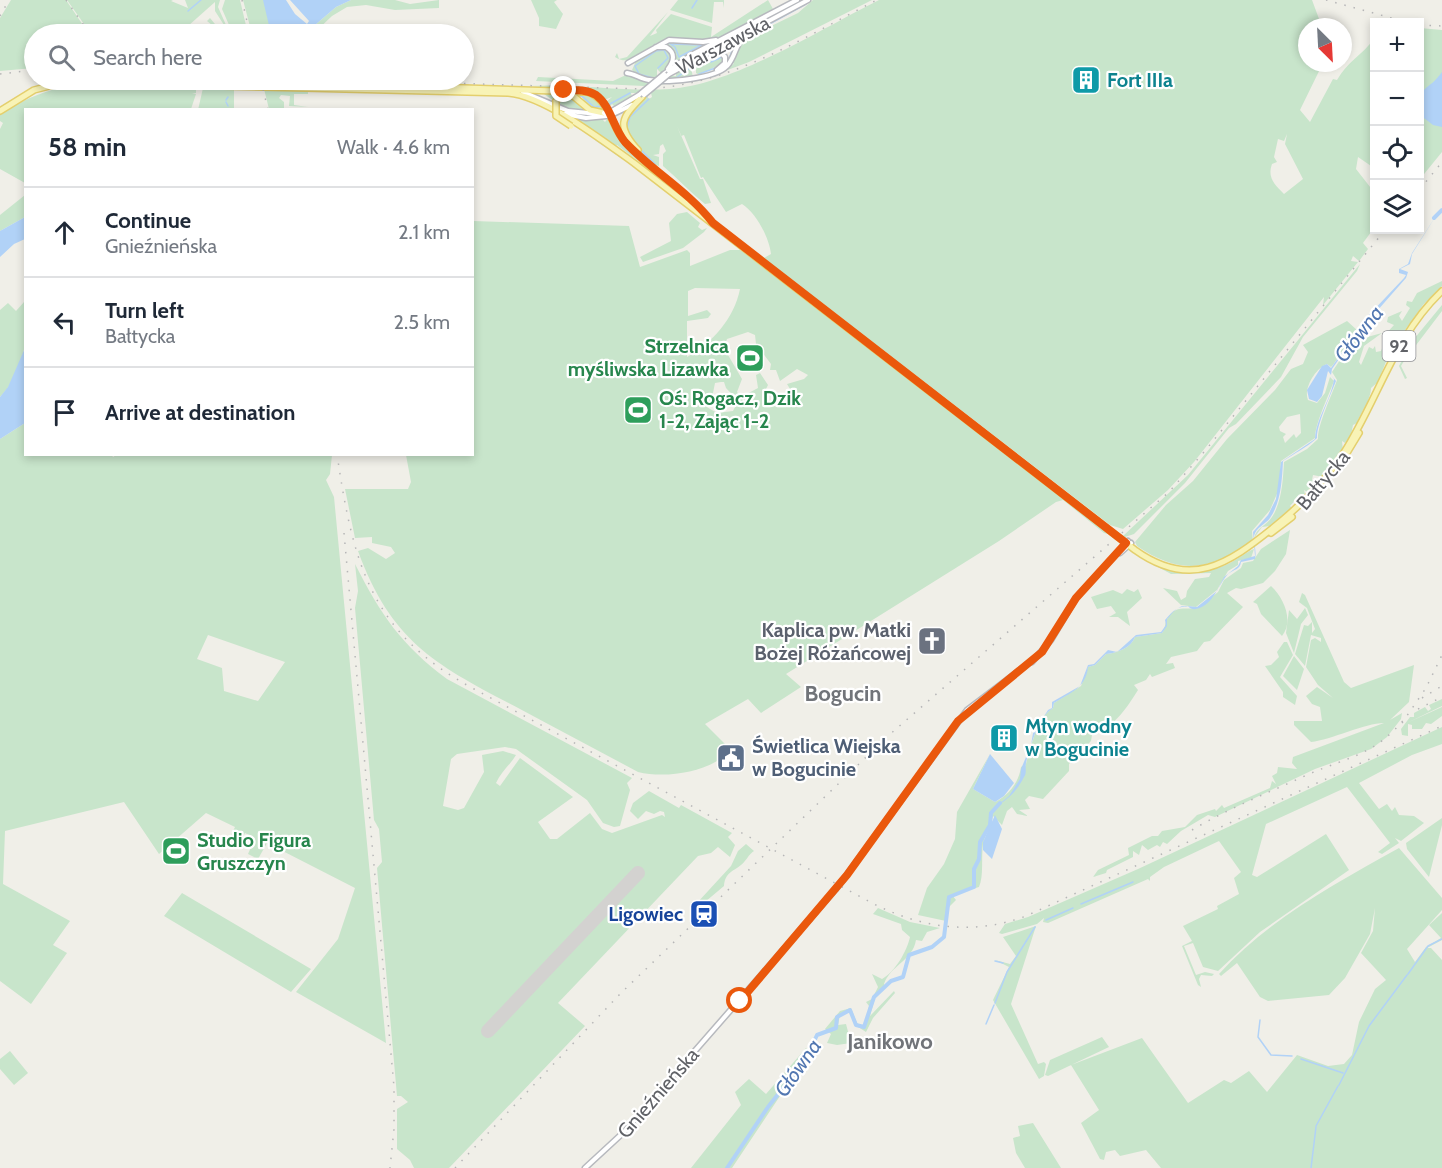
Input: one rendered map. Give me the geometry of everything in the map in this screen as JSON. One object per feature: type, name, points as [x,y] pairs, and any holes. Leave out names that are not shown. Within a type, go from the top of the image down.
[{"type":"main road","name":"Warszawska","points":[[428,90],[511,93],[576,116],[605,114],[642,96],[689,56],[797,0]]},
{"type":"main road","name":"Warszawska","points":[[666,74],[808,0]]},
{"type":"main road","points":[[627,73],[649,80],[670,81],[709,74],[727,67],[739,40],[756,27]]},
{"type":"main road","points":[[635,75],[630,66],[635,60],[669,40],[703,42],[728,36]]},
{"type":"main road","points":[[652,48],[665,46],[673,52],[673,61],[666,74]]},
{"type":"main road","points":[[704,54],[720,52],[726,58],[724,65],[709,74]]},
{"type":"main road","name":"Warszawska","points":[[474,88],[532,89]]},
{"type":"main road","name":"Warszawska","points":[[499,88],[528,93],[574,112],[605,114]]},
{"type":"main road","name":"Bałtycka","points":[[532,89],[583,91],[595,95],[604,104],[624,140],[683,191],[713,223]]},
{"type":"main road","points":[[0,109],[30,90]]},
{"type":"main road","points":[[0,109],[36,90]]},
{"type":"main road","points":[[602,140],[558,118],[554,105],[564,94],[579,99],[590,110],[605,114]]},
{"type":"main road","points":[[642,96],[626,115],[624,130],[629,141],[655,168]]},
{"type":"main road","name":"Bałtycka","points":[[542,104],[602,140],[713,223],[1135,550],[1163,565],[1181,569],[1226,562],[1255,544],[1322,481],[1342,455],[1367,412],[1402,340],[1420,314],[1442,291]]},
{"type":"main road","name":"Bałtycka","points":[[1128,544],[1162,561],[1196,568]]},
{"type":"main road","name":"Gnieźnieńska","points":[[585,1168],[616,1141],[835,890],[963,715],[984,696],[1033,660],[1051,640],[1070,606],[1128,544]]},
{"type":"green space","points":[[11,0],[66,0],[82,24],[24,24],[24,69],[0,71],[0,18]]},
{"type":"green space","points":[[67,0],[173,0],[171,1],[188,8],[185,0],[220,0],[218,7],[226,24],[215,11],[215,2],[190,24],[84,24]]},
{"type":"green space","points":[[225,0],[240,0],[246,24],[229,24],[222,9]]},
{"type":"green space","points":[[243,0],[266,0],[270,24],[249,24]]},
{"type":"green space","points":[[351,0],[395,0],[410,4],[439,0],[439,8],[395,10],[366,5],[347,7],[324,24],[316,24],[336,7]]},
{"type":"green space","points":[[531,0],[557,0],[554,2],[563,14],[556,29],[539,26],[539,18]]},
{"type":"green space","points":[[678,0],[724,0],[724,8],[723,2],[714,2],[712,23],[670,10]]},
{"type":"green space","points":[[768,0],[773,9],[740,28],[714,39],[669,39],[634,58],[619,59],[627,57],[668,12],[650,36],[657,33],[656,30],[671,14],[712,27],[711,37]]},
{"type":"green space","points":[[813,0],[872,0],[749,62],[698,81],[644,86],[536,81],[538,77],[613,81],[628,74],[639,78],[673,82],[707,76],[734,64],[732,62],[737,48],[742,40],[753,31],[755,34],[798,13]]},
{"type":"green space","points":[[879,0],[1312,0],[1319,18],[1298,18],[1298,72],[1319,72],[1300,110],[1310,122],[1333,79],[1337,80],[1342,72],[1352,72],[1352,62],[1370,44],[1370,165],[1358,157],[1356,169],[1370,187],[1370,233],[1363,243],[1368,249],[1359,261],[1353,256],[1351,261],[1358,262],[1323,305],[1324,297],[1194,462],[1168,490],[1123,529],[1110,525],[764,258],[771,254],[768,240],[757,219],[742,204],[726,212],[703,177],[701,178],[684,135],[681,136],[700,179],[703,179],[711,203],[705,204],[663,166],[663,154],[666,151],[663,144],[660,146],[659,154],[653,155],[659,157],[659,166],[647,160],[633,141],[624,121],[634,106],[647,96],[649,99],[652,97],[651,93],[631,93],[632,97],[615,107],[612,104],[608,109],[606,102],[612,97],[604,100],[587,90],[529,86],[652,90],[694,85],[748,67]],"holes":[[[1287,134],[1285,144],[1303,179],[1284,194],[1271,177],[1272,164],[1277,162],[1274,157],[1278,139],[1284,141]]]},
{"type":"green space","points":[[210,18],[215,24],[207,21]]},
{"type":"green space","points":[[1424,28],[1442,30],[1442,152],[1424,174]]},
{"type":"green space","points":[[668,42],[711,43],[673,64],[674,52],[663,45]]},
{"type":"green space","points":[[658,48],[667,48],[672,55],[669,66],[661,73],[657,69],[657,76],[676,76],[676,72],[712,53],[724,56],[723,63],[699,75],[696,69],[691,68],[693,77],[678,80],[654,79],[632,70],[636,61]]},
{"type":"green space","points":[[52,90],[196,90],[196,93],[192,93],[196,94],[191,108],[24,108],[24,182],[0,169],[0,129],[3,123],[0,121],[0,115]]},
{"type":"green space","points":[[203,90],[234,90],[234,108],[198,108]]},
{"type":"green space","points":[[264,90],[308,90],[308,94],[294,94],[294,105],[308,107],[289,106],[290,96],[281,95],[279,98],[284,102],[284,108],[269,108]]},
{"type":"green space","points":[[540,91],[567,91],[584,94],[592,97],[604,109],[590,109],[581,96],[577,99],[591,112],[570,108]]},
{"type":"green space","points":[[565,116],[602,119],[605,122],[609,117],[640,158],[640,162],[690,200],[617,145],[615,147]]},
{"type":"green space","points":[[24,196],[24,218],[0,231],[0,215]]},
{"type":"green space","points":[[687,212],[700,223],[698,227],[702,230],[707,228],[704,232],[683,248],[643,262],[640,257],[671,241],[669,223],[677,214]]},
{"type":"green space","points":[[474,221],[629,226],[640,267],[687,250],[690,253],[690,266],[730,250],[740,250],[759,261],[839,326],[1109,532],[1104,533],[1063,500],[1056,502],[999,541],[786,674],[801,687],[761,713],[748,699],[705,724],[731,750],[722,758],[688,772],[662,775],[638,772],[491,694],[442,665],[403,631],[386,609],[371,583],[358,551],[368,548],[386,559],[395,553],[391,547],[372,543],[372,537],[355,538],[345,489],[408,489],[411,482],[406,456],[474,456]],"holes":[[[695,288],[740,289],[733,310],[721,329],[705,345],[687,357],[687,321],[708,318],[711,314],[707,310],[688,316],[688,291]],[[748,332],[755,335],[756,344],[771,364],[770,370],[776,370],[780,381],[797,369],[808,375],[804,379],[787,384],[793,394],[779,401],[768,402],[765,400],[764,393],[768,385],[760,373],[756,375],[758,388],[741,397],[737,392],[742,379],[724,348],[727,339]],[[724,382],[726,388],[738,401],[733,411],[717,413],[705,406],[712,398],[715,383]]]},
{"type":"green space","points":[[1360,264],[1357,271],[1303,337],[1281,377],[1236,424],[1229,428],[1185,483],[1134,534],[1123,536],[1188,475]]},
{"type":"green space","points":[[1442,281],[1442,286],[1423,305],[1395,344],[1392,344],[1392,351],[1378,382],[1371,388],[1368,401],[1357,423],[1353,425],[1351,435],[1345,443],[1342,441],[1343,450],[1323,477],[1313,475],[1312,480],[1316,482],[1307,492],[1304,490],[1305,494],[1300,495],[1290,506],[1293,509],[1270,526],[1262,527],[1254,538],[1257,531],[1272,517],[1278,504],[1284,462],[1307,449],[1318,439],[1322,419],[1337,380],[1332,372],[1356,336],[1360,339],[1382,333],[1364,346],[1359,362],[1361,365],[1369,347],[1373,349],[1375,346],[1376,352],[1381,351],[1383,346],[1388,347],[1389,341],[1383,337],[1394,325],[1387,322],[1388,317],[1402,311],[1399,316],[1402,321],[1410,308],[1406,305],[1407,301],[1412,302],[1417,293]]},
{"type":"green space","points":[[24,302],[24,349],[20,365],[8,388],[0,397],[0,310],[8,303],[16,311]]},
{"type":"green space","points":[[1442,305],[1442,311],[1401,366],[1407,378],[1405,379],[1399,366],[1414,339]]},
{"type":"green space","points":[[1347,321],[1357,330],[1333,365],[1323,366],[1309,384],[1308,400],[1317,403],[1325,393],[1330,377],[1334,381],[1319,418],[1315,438],[1281,461],[1279,489],[1270,510],[1252,531],[1253,542],[1223,559],[1195,566],[1168,562],[1137,546],[1135,542],[1166,505],[1193,481],[1227,439],[1275,390],[1291,369],[1303,364],[1308,352],[1303,345]],"holes":[[[1300,414],[1301,433],[1296,438],[1294,434],[1285,443],[1283,437],[1286,434],[1280,431],[1279,427],[1287,417]]]},
{"type":"green space","points":[[24,424],[24,456],[332,456],[330,474],[326,480],[334,497],[386,1043],[296,992],[338,939],[355,888],[267,843],[258,859],[248,854],[255,838],[245,833],[237,849],[227,843],[235,827],[206,813],[159,854],[124,802],[5,831],[3,884],[70,921],[53,945],[67,953],[31,1004],[0,981],[0,439]],"holes":[[[208,635],[285,662],[258,701],[224,691],[222,668],[197,659]]]},
{"type":"green space","points":[[1290,530],[1286,554],[1275,571],[1263,583],[1241,589],[1236,588],[1227,593],[1243,607],[1210,641],[1204,642],[1197,651],[1171,657],[1166,664],[1173,663],[1175,668],[1152,677],[1150,674],[1146,680],[1134,685],[1138,690],[1116,720],[1096,734],[1087,730],[1092,735],[1091,741],[1069,764],[1069,771],[1043,799],[1029,796],[1025,800],[1030,809],[1019,810],[1028,816],[1017,814],[1012,807],[1007,811],[1002,825],[993,816],[983,844],[979,887],[952,895],[956,900],[947,909],[946,921],[918,915],[927,888],[944,864],[955,839],[957,812],[990,754],[973,789],[995,802],[1009,792],[1016,783],[1021,767],[1024,765],[1025,767],[1042,719],[1053,708],[1054,703],[1081,686],[1088,667],[1095,665],[1106,654],[1127,647],[1135,637],[1162,633],[1170,614],[1177,609],[1198,608],[1218,592],[1224,580],[1241,568],[1243,563],[1253,561],[1261,549]]},
{"type":"green space","points":[[1254,549],[1251,558],[1238,561],[1238,565],[1228,571],[1217,590],[1196,607],[1181,605],[1163,588],[1177,591],[1181,600],[1186,597],[1195,579],[1209,577],[1211,573],[1171,574],[1145,560],[1175,569],[1208,570],[1230,563]]},
{"type":"green space","points":[[355,564],[383,614],[394,628],[417,654],[447,679],[632,778],[627,783],[630,790],[620,826],[614,827],[603,823],[587,800],[516,749],[505,747],[457,754],[451,759],[443,806],[458,810],[464,808],[484,772],[482,755],[503,751],[516,755],[500,775],[496,783],[500,786],[520,758],[573,797],[538,822],[550,839],[557,839],[590,813],[602,829],[612,833],[662,815],[665,817],[664,812],[654,814],[646,811],[638,819],[630,811],[633,803],[649,791],[679,808],[681,805],[732,833],[728,837],[735,845],[730,857],[718,847],[711,853],[698,856],[558,1003],[585,1026],[449,1168],[414,1168],[410,1160],[397,1149],[397,1109],[408,1102],[401,1096],[397,1096],[377,868],[382,862],[379,829],[374,820],[355,608],[358,591]]},
{"type":"green space","points":[[1271,586],[1280,597],[1286,610],[1287,624],[1282,636],[1253,602]]},
{"type":"green space","points":[[1127,589],[1134,592],[1138,589],[1142,598],[1127,612],[1130,626],[1118,617],[1109,617],[1116,613],[1111,606],[1097,609],[1091,597],[1113,590],[1122,594]]},
{"type":"green space","points":[[1302,593],[1305,595],[1344,682],[1351,688],[1414,665],[1409,702],[1390,720],[1402,713],[1401,719],[1387,737],[1371,749],[1315,769],[1215,817],[1208,815],[1181,831],[1167,844],[1163,842],[1160,847],[1157,845],[1148,850],[1142,845],[1139,855],[1133,851],[1133,857],[1107,870],[1106,873],[1093,877],[1098,870],[1129,855],[1128,848],[1152,836],[1158,836],[1162,831],[1185,827],[1197,815],[1215,809],[1216,811],[1222,805],[1224,808],[1270,788],[1272,781],[1276,784],[1272,776],[1277,773],[1278,767],[1297,769],[1292,763],[1293,757],[1384,723],[1311,742],[1294,725],[1294,721],[1322,721],[1320,707],[1312,704],[1306,696],[1317,687],[1333,698],[1318,685],[1306,667],[1311,640],[1315,638],[1321,642],[1321,638],[1311,635],[1305,666],[1295,654],[1304,625],[1308,626],[1312,622],[1312,633],[1315,629],[1307,608],[1299,602]]},
{"type":"green space","points":[[1305,608],[1308,615],[1301,624],[1294,653],[1286,633],[1289,610],[1297,619]]},
{"type":"green space","points":[[1284,642],[1287,642],[1293,655],[1280,677],[1297,696],[1295,705],[1283,697],[1283,692],[1265,666],[1271,665],[1279,657],[1277,652]]},
{"type":"green space","points":[[1294,656],[1304,669],[1297,690],[1283,676]]},
{"type":"green space","points":[[1442,699],[1442,706],[1409,722],[1442,707],[1442,716],[1431,724],[1426,723],[1422,729],[1412,729],[1412,725],[1408,724],[1408,736],[1402,735],[1401,729],[1410,717],[1414,717],[1414,713],[1425,707],[1428,711],[1431,709],[1429,705]]},
{"type":"green space","points":[[1442,727],[1442,744],[1412,755],[1359,783],[1379,809],[1387,804],[1392,811],[1395,807],[1399,815],[1414,816],[1424,823],[1401,841],[1395,838],[1399,843],[1382,854],[1378,852],[1390,843],[1347,787],[1266,824],[1252,875],[1257,877],[1326,834],[1349,870],[1260,932],[1218,971],[1203,967],[1193,943],[1184,946],[1196,975],[1205,972],[1214,974],[1212,976],[1201,975],[1199,979],[1201,987],[1198,985],[1182,946],[1192,941],[1183,926],[1218,909],[1217,906],[1239,894],[1234,878],[1241,872],[1219,841],[1164,867],[1150,877],[1150,881],[1148,879],[1048,923],[1043,922],[1044,918],[1037,924],[999,933],[1005,924],[1028,917],[1138,869]]},
{"type":"green space","points":[[1442,818],[1429,877],[1407,849],[1406,843]]},
{"type":"green space","points":[[746,844],[754,851],[727,875],[724,886],[699,907],[697,903],[731,866],[738,851]]},
{"type":"green space","points":[[1399,848],[1442,898],[1442,910],[1407,949],[1415,962],[1426,947],[1441,938],[1429,925],[1442,913],[1442,940],[1427,948],[1431,948],[1442,960],[1442,1168],[1161,1168],[1146,1150],[1120,1156],[1115,1150],[1106,1152],[1104,1160],[1100,1159],[1081,1123],[1099,1110],[1071,1065],[1142,1038],[1188,1103],[1224,1080],[1231,1083],[1249,1071],[1267,1092],[1297,1055],[1328,1066],[1344,1064],[1352,1055],[1359,1022],[1375,989],[1386,980],[1361,953],[1373,931],[1375,908],[1370,934],[1345,978],[1329,995],[1268,1001],[1260,997],[1237,963],[1221,976],[1219,974],[1259,936],[1281,919]]},
{"type":"green space","points":[[182,893],[311,969],[291,992],[164,916]]},
{"type":"green space","points":[[878,908],[910,922],[940,928],[927,932],[922,941],[916,940],[911,953],[891,972],[884,984],[885,988],[875,998],[870,1016],[894,991],[895,993],[873,1018],[866,1032],[855,1025],[851,1013],[848,1012],[840,1015],[838,1025],[846,1024],[851,1043],[837,1045],[827,1043],[831,1034],[825,1029],[840,1011],[851,1008],[857,1023],[862,1026],[866,1022],[869,1006],[866,1002],[872,999],[878,987],[872,974],[882,979],[887,976],[900,961],[908,943],[910,937],[902,930],[901,924],[873,914]]},
{"type":"green space","points":[[1036,926],[1011,1004],[1038,1064],[1044,1062],[1046,1064],[1044,1076],[1039,1079],[993,1000],[1009,967],[995,960],[1010,964],[1016,956],[1003,937]]},
{"type":"green space","points":[[1102,1037],[1109,1047],[1048,1076],[1045,1075],[1050,1060]]},
{"type":"green space","points":[[806,1048],[810,1051],[732,1168],[691,1168],[741,1105],[735,1092],[749,1079],[766,1094]]},
{"type":"green space","points":[[10,1051],[28,1073],[14,1085],[0,1069],[0,1059]]},
{"type":"green space","points":[[1033,1123],[1061,1168],[1025,1168],[1016,1153],[1013,1138],[1020,1136],[1018,1126]]},
{"type":"water","points":[[263,0],[286,0],[295,14],[307,24],[269,24]]},
{"type":"water","points":[[290,0],[351,0],[336,7],[316,24],[307,24],[309,21]]},
{"type":"water","points":[[1442,72],[1442,127],[1433,125],[1424,118],[1424,90]]},
{"type":"water","points":[[1437,214],[1412,254],[1410,264],[1400,269],[1408,272],[1406,278],[1355,336],[1332,369],[1331,375],[1328,371],[1322,396],[1317,402],[1309,399],[1307,390],[1322,366],[1327,364],[1331,368],[1368,316],[1404,278],[1406,275],[1399,273],[1399,269],[1408,264],[1412,253]]},
{"type":"water","points":[[24,218],[24,239],[14,244],[0,257],[0,231]]},
{"type":"water","points":[[24,350],[24,424],[0,439],[0,397],[8,387]]},
{"type":"water","points":[[1331,375],[1336,381],[1321,418],[1317,438],[1283,461],[1277,505],[1270,518],[1254,536],[1256,553],[1255,559],[1241,562],[1238,568],[1228,574],[1218,589],[1224,577],[1238,566],[1241,560],[1255,556],[1253,532],[1268,515],[1276,499],[1281,462],[1315,439],[1318,424],[1334,379]]},
{"type":"water","points":[[1217,591],[1202,607],[1192,609],[1187,606],[1197,607]]},
{"type":"water","points":[[1176,610],[1167,619],[1167,626],[1162,633],[1135,637],[1130,644],[1118,652],[1136,635],[1161,632],[1166,625],[1165,620]]},
{"type":"water","points":[[1108,650],[1116,652],[1106,654],[1095,665],[1088,667],[1087,674],[1080,685],[1088,665],[1094,664]]},
{"type":"water","points":[[1079,687],[1054,703],[1053,708],[1043,718],[1035,733],[1026,763],[1025,775],[1013,793],[998,805],[1009,796],[1020,779],[1033,733],[1048,710],[1052,708],[1052,702]]},
{"type":"water","points":[[990,754],[1014,783],[1004,796],[995,802],[973,789]]},
{"type":"water","points":[[995,815],[1002,829],[992,859],[983,850],[983,842]]},
{"type":"waterway","points":[[188,11],[201,0]]},
{"type":"waterway","points":[[692,8],[697,0]]},
{"type":"waterway","points":[[746,37],[806,4]]},
{"type":"waterway","points":[[728,61],[736,41]]},
{"type":"waterway","points":[[669,43],[675,47],[679,57],[702,45]]},
{"type":"waterway","points":[[673,44],[700,45]]},
{"type":"waterway","points":[[653,78],[639,74],[635,66],[656,51],[664,50],[668,58],[658,68]]},
{"type":"waterway","points":[[676,78],[705,57],[718,54]]},
{"type":"waterway","points":[[711,62],[722,57]]},
{"type":"waterway","points":[[699,74],[718,67]]},
{"type":"waterway","points":[[609,109],[608,105],[630,93]]},
{"type":"waterway","points":[[577,96],[582,96],[594,107],[602,106]]},
{"type":"waterway","points":[[627,128],[630,117],[649,99]]},
{"type":"waterway","points":[[226,102],[228,106]]},
{"type":"waterway","points":[[581,110],[585,110],[582,107]]},
{"type":"waterway","points":[[608,118],[620,140]]},
{"type":"waterway","points":[[596,140],[622,158]]},
{"type":"waterway","points":[[640,149],[655,164]]},
{"type":"waterway","name":"Główna","points":[[1434,218],[1442,210]]},
{"type":"waterway","name":"Główna","points":[[727,1168],[768,1107],[806,1059],[817,1035],[836,1028],[837,1017],[850,1010],[856,1025],[864,1027],[874,997],[891,981],[903,977],[909,955],[932,947],[944,937],[949,897],[974,887],[974,869],[979,859],[980,842],[990,825],[991,813],[1000,803]]},
{"type":"waterway","points":[[1081,904],[1133,882]]},
{"type":"waterway","points":[[1046,920],[1073,908]]},
{"type":"waterway","points":[[995,1003],[1007,972],[1035,927]]},
{"type":"waterway","points":[[1408,974],[1428,946],[1442,939]]},
{"type":"waterway","points":[[995,961],[1003,963]]},
{"type":"waterway","points":[[1339,1085],[1369,1026],[1407,975]]},
{"type":"waterway","points":[[986,1024],[994,1005]]},
{"type":"waterway","points":[[1260,1020],[1258,1037],[1271,1055],[1292,1056]]},
{"type":"waterway","points":[[1301,1059],[1343,1073]]},
{"type":"waterway","points":[[1316,1126],[1338,1086]]},
{"type":"waterway","points":[[1311,1168],[1316,1127]]},
{"type":"runway","points":[[488,1031],[638,873]]},
{"type":"railway","points":[[0,16],[9,0]]},
{"type":"railway","points":[[66,0],[83,24]]},
{"type":"railway","points":[[242,0],[248,24]]},
{"type":"railway","points":[[474,84],[641,89],[704,80],[763,58],[877,0]]},
{"type":"railway","points":[[1326,0],[1391,18]]},
{"type":"railway","points":[[1424,25],[1442,26]]},
{"type":"railway","points":[[0,74],[24,71]]},
{"type":"railway","points":[[263,90],[268,108]]},
{"type":"railway","points":[[1424,184],[1442,162]]},
{"type":"railway","points":[[455,1168],[620,994],[888,736],[1169,492],[1382,234]]},
{"type":"railway","points":[[337,456],[351,529],[372,591],[389,619],[411,644],[439,667],[474,689],[872,903],[891,912],[928,923],[967,927],[986,926],[1026,916],[1442,726]]},
{"type":"railway","points":[[344,533],[394,1087],[394,1129],[390,1168]]},
{"type":"railway","points":[[1402,723],[1426,688],[1442,655]]},
{"type":"railway","points":[[1422,698],[1442,686]]},
{"type":"railway","points":[[1418,709],[1442,697]]},
{"type":"railway","points":[[1192,830],[1220,814],[1362,753],[1384,739],[1406,717]]},
{"type":"place","name":"Fort IIIa","points":[[1086,80]]},
{"type":"place","name":"Strzelnica myśliwska Lizawka","points":[[750,358]]},
{"type":"place","name":"Oś: Rogacz, Dzik 1-2, Zając 1-2","points":[[638,410]]},
{"type":"place","name":"Kaplica pw. Matki Bożej Różańcowej","points":[[932,641]]},
{"type":"place","name":"Młyn wodny w Bogucinie","points":[[1004,738]]},
{"type":"place","name":"Świetlica Wiejska w Bogucinie","points":[[731,758]]},
{"type":"place","name":"Studio Figura Gruszczyn","points":[[176,851]]},
{"type":"place","name":"Ligowiec","points":[[704,914]]},
{"type":"district","name":"Bogucin","points":[[843,693]]},
{"type":"district","name":"Janikowo","points":[[890,1041]]},
{"type":"route","points":[[564,90],[583,91],[602,100],[626,143],[681,189],[713,223],[1120,536],[1126,543],[1076,598],[1042,652],[1028,666],[963,715],[862,856],[740,1001]]}]
